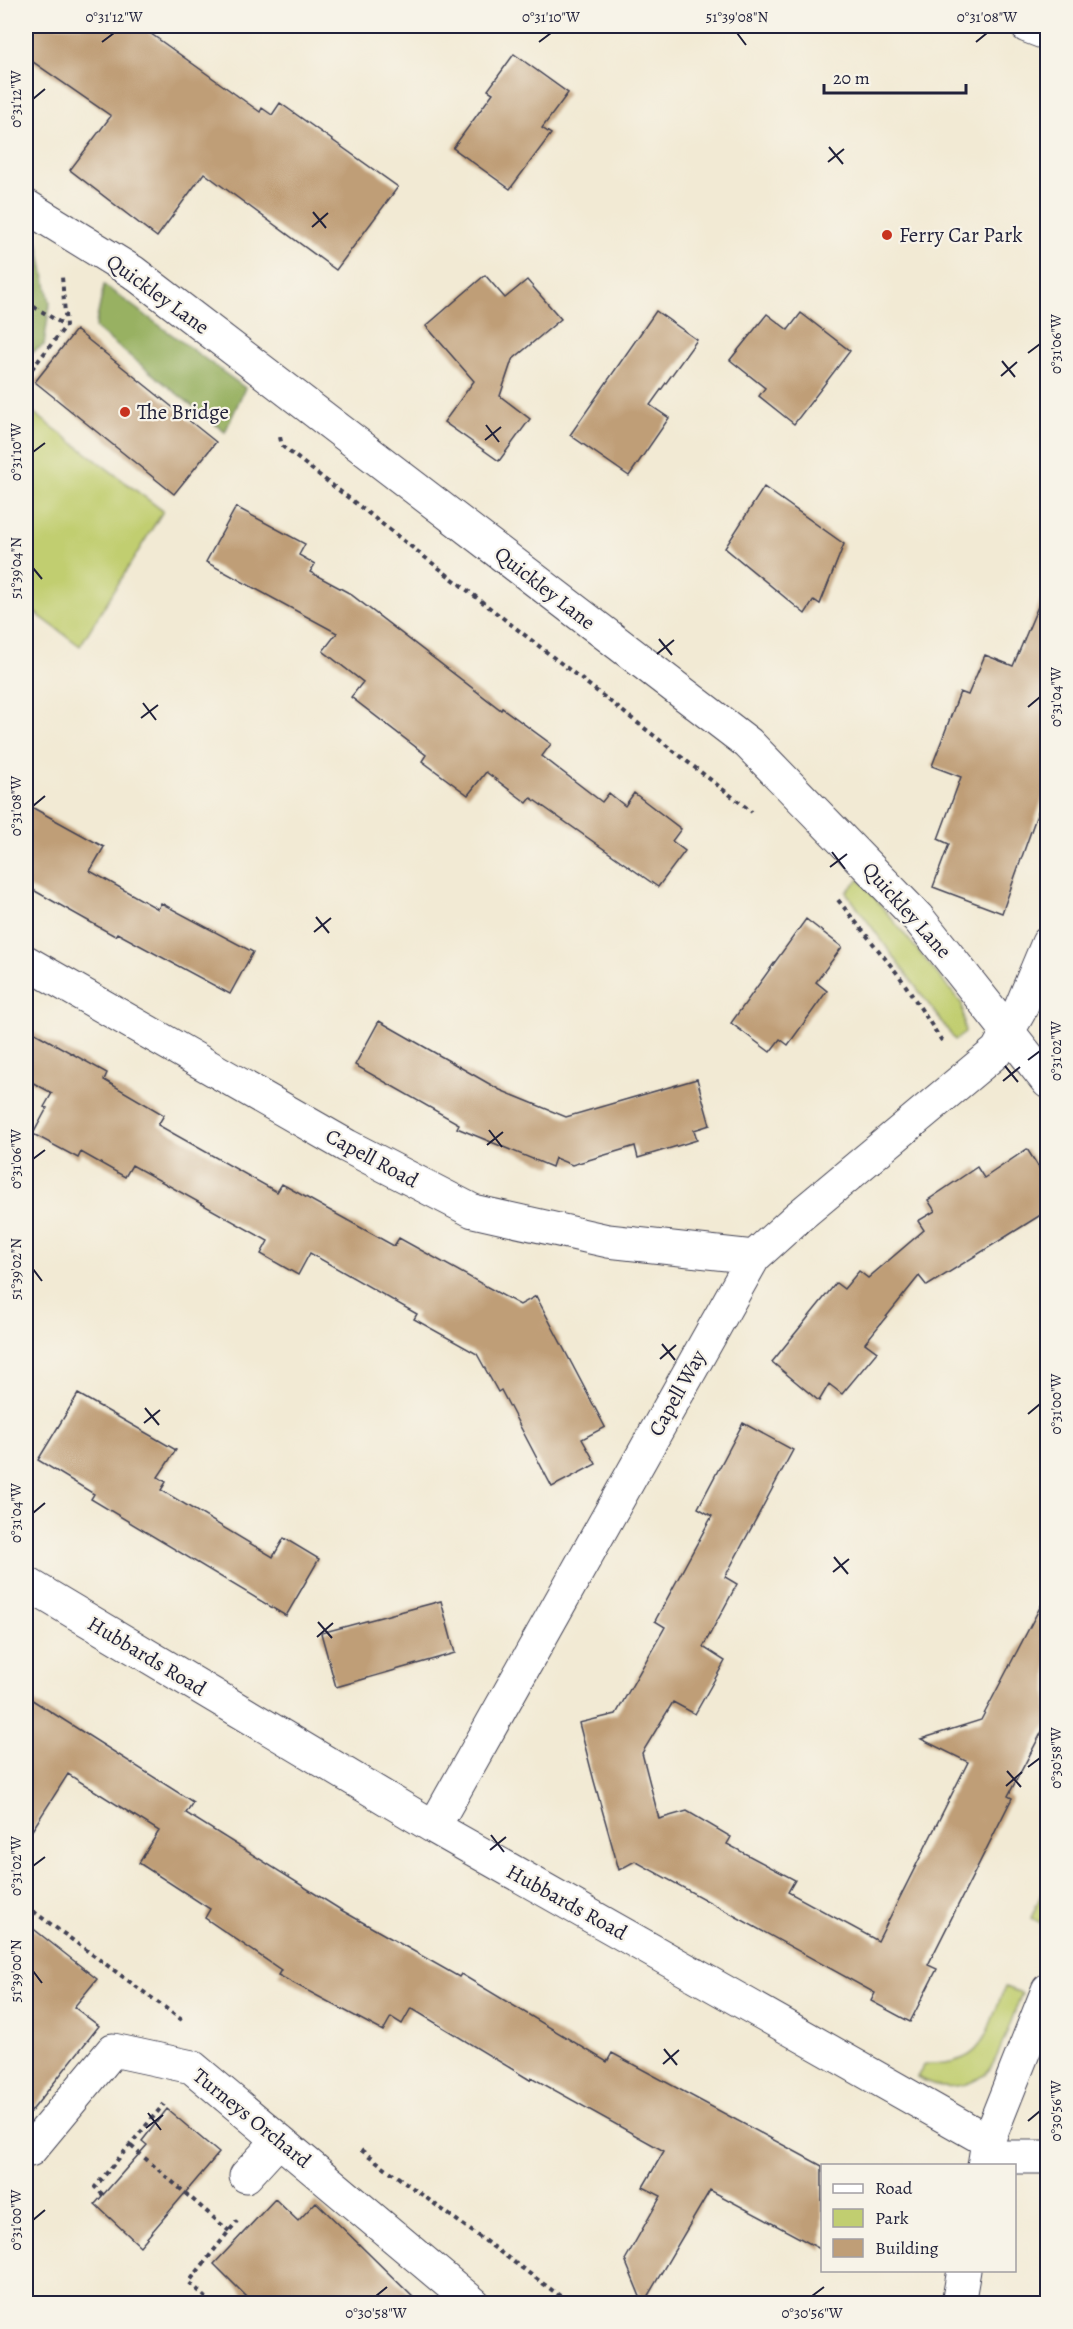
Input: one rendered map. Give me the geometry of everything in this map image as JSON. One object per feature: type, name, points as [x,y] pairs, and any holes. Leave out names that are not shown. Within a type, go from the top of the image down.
[{"type":"street","points":[[1027,26],[1047,34]]},
{"type":"street","name":"Quickley Lane","points":[[26,206],[133,272],[748,743],[918,918],[1047,1082]]},
{"type":"street","name":"Capell Way","points":[[434,1827],[754,1257],[796,1218],[997,1051],[1009,1032],[1047,943]]},
{"type":"street","name":"Capell Road","points":[[26,962],[347,1146],[473,1211],[608,1241],[754,1257]]},
{"type":"street","name":"Hubbards Road","points":[[26,1583],[986,2154]]},
{"type":"street","points":[[1047,1990],[986,2154],[1047,2157]]},
{"type":"street","name":"Turneys Orchard","points":[[30,2150],[113,2050],[192,2067],[474,2304]]},
{"type":"street","points":[[246,2176],[279,2140]]},
{"type":"street","points":[[958,2304],[964,2272]]},
{"type":"path","points":[[26,376],[66,326],[62,274],[83,274],[70,248],[78,238]]},
{"type":"path","points":[[26,302],[66,326]]},
{"type":"path","points":[[277,428],[282,446],[755,814]]},
{"type":"path","points":[[836,897],[900,977],[966,1077]]},
{"type":"path","points":[[103,2195],[95,2187],[131,2146],[192,2067]]},
{"type":"path","points":[[131,2146],[229,2231]]},
{"type":"path","points":[[213,2304],[189,2282],[237,2221]]},
{"type":"green space","points":[[26,235],[38,243],[50,303],[44,345],[26,356]]},
{"type":"green space","points":[[104,285],[245,388],[225,432],[95,328]]},
{"type":"green space","points":[[26,407],[163,511],[80,646],[26,606]]},
{"type":"green space","points":[[859,879],[962,1004],[965,1033],[955,1040],[846,892]]},
{"type":"green space","points":[[1047,1881],[1048,1926],[1031,1918]]},
{"type":"green space","points":[[1005,1987],[1022,1993],[1002,2045],[989,2070],[973,2082],[954,2086],[935,2085],[917,2077],[925,2064],[961,2059],[980,2045]]},
{"type":"building","points":[[26,26],[140,26],[260,112],[262,108],[272,115],[280,103],[398,187],[336,270],[204,173],[157,237],[70,170],[111,116],[26,57]]},
{"type":"building","points":[[514,54],[568,93],[542,128],[551,134],[510,189],[453,148],[493,93],[488,90]]},
{"type":"building","points":[[485,275],[505,298],[527,280],[561,319],[512,360],[500,396],[530,419],[499,461],[444,422],[474,381],[426,326]]},
{"type":"building","points":[[656,311],[697,340],[650,405],[669,418],[629,476],[570,435]]},
{"type":"building","points":[[801,313],[850,351],[794,424],[759,396],[765,388],[730,360],[767,314],[788,330]]},
{"type":"building","name":"The Bridge","points":[[76,330],[216,442],[174,494],[35,382]]},
{"type":"building","points":[[764,487],[844,544],[820,604],[814,600],[805,614],[725,548]]},
{"type":"building","points":[[236,507],[305,544],[299,555],[315,564],[310,572],[349,593],[501,710],[502,708],[551,744],[542,756],[602,802],[609,793],[625,806],[634,793],[681,829],[672,841],[685,851],[658,887],[531,798],[527,803],[486,772],[468,795],[422,761],[426,755],[351,697],[363,682],[323,651],[337,633],[206,562]]},
{"type":"building","points":[[1047,585],[1047,786],[1002,913],[933,887],[949,844],[938,839],[961,777],[932,766],[960,692],[968,695],[985,655],[1013,666]]},
{"type":"building","points":[[26,804],[104,847],[90,871],[158,909],[161,903],[253,952],[230,994],[117,933],[115,936],[26,886]]},
{"type":"building","points":[[806,919],[842,947],[816,982],[827,991],[788,1045],[780,1039],[770,1052],[731,1023]]},
{"type":"building","points":[[379,1021],[500,1090],[566,1117],[697,1079],[710,1125],[694,1130],[697,1140],[638,1158],[635,1146],[572,1165],[555,1158],[552,1167],[457,1128],[459,1124],[355,1065]]},
{"type":"building","points":[[26,1028],[107,1073],[104,1080],[164,1115],[158,1125],[277,1192],[282,1184],[394,1246],[399,1238],[520,1305],[536,1296],[605,1427],[582,1439],[596,1464],[552,1487],[501,1390],[498,1392],[477,1354],[414,1319],[417,1314],[310,1253],[298,1275],[261,1254],[268,1241],[132,1165],[125,1177],[81,1152],[78,1158],[33,1134],[52,1093],[26,1079]]},
{"type":"building","points":[[1027,1149],[1047,1180],[1047,1211],[927,1286],[919,1276],[865,1343],[877,1352],[842,1394],[829,1384],[819,1401],[772,1362],[836,1283],[844,1289],[859,1271],[868,1278],[924,1230],[918,1221],[935,1211],[928,1200],[977,1167],[984,1178]]},
{"type":"building","points":[[78,1394],[176,1450],[158,1477],[166,1482],[161,1490],[273,1557],[284,1538],[319,1559],[286,1616],[91,1499],[94,1494],[38,1460]]},
{"type":"building","points":[[743,1423],[793,1450],[725,1577],[737,1584],[703,1647],[725,1661],[695,1714],[673,1702],[642,1753],[659,1819],[687,1811],[731,1837],[727,1844],[795,1880],[788,1892],[878,1941],[968,1762],[921,1739],[981,1720],[1047,1594],[1047,1722],[1008,1796],[1012,1798],[928,1965],[937,1969],[910,2022],[871,2001],[875,1993],[635,1861],[619,1870],[594,1781],[579,1723],[616,1714],[665,1627],[655,1621],[712,1516],[698,1508]]},
{"type":"building","points":[[441,1601],[455,1653],[336,1687],[321,1633]]},
{"type":"building","points":[[26,1696],[193,1802],[186,1813],[341,1910],[459,1977],[461,1974],[607,2062],[612,2053],[821,2165],[821,2249],[710,2190],[643,2304],[625,2260],[661,2196],[643,2187],[664,2151],[531,2077],[530,2080],[411,2008],[402,2024],[391,2017],[383,2031],[278,1975],[281,1970],[205,1918],[210,1909],[139,1863],[159,1831],[68,1774],[26,1840]]},
{"type":"building","points":[[26,1923],[97,1979],[74,2007],[99,2026],[26,2118]]},
{"type":"building","points":[[167,2109],[219,2153],[140,2246],[95,2204],[147,2145],[142,2141]]},
{"type":"building","points":[[275,2199],[298,2221],[316,2202],[420,2304],[254,2304],[214,2264]]},
{"type":"place","name":"Ferry Car Park","points":[[887,235]]},
{"type":"place","name":"The Bridge","points":[[125,412]]}]
